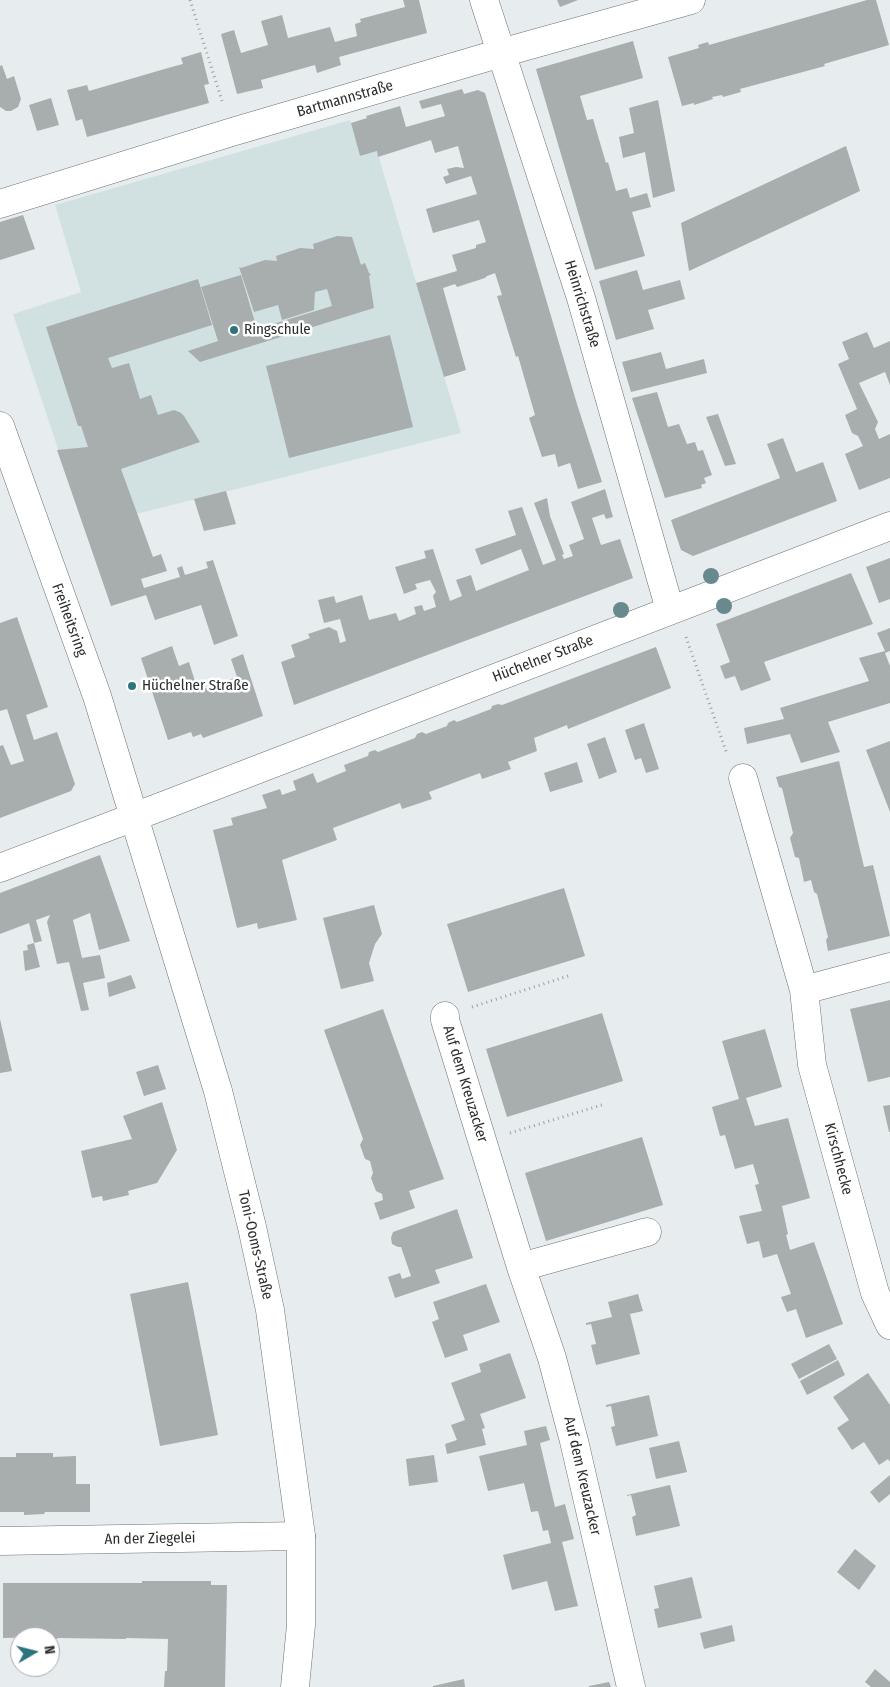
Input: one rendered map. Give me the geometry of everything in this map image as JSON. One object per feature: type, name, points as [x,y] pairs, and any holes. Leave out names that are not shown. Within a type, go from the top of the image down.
[{"type":"street","name":"Heinrichstraße","points":[[484,0],[581,298],[670,610]]},
{"type":"street","name":"Bartmannstraße","points":[[0,204],[232,132],[501,53],[691,0]]},
{"type":"street","name":"Freiheitsring","points":[[0,426],[97,696],[134,817]]},
{"type":"street","name":"Hüchelner Straße","points":[[0,868],[890,526]]},
{"type":"street","name":"Kirschhecke","points":[[743,778],[804,990],[812,1065],[875,1293],[890,1325]]},
{"type":"street","name":"Toni-Ooms-Straße","points":[[134,817],[218,1091],[252,1227],[270,1310],[301,1536],[300,1625],[295,1687]]},
{"type":"street","points":[[804,990],[890,967]]},
{"type":"street","name":"Auf dem Kreuzacker","points":[[445,1016],[521,1267],[552,1358],[574,1441],[631,1687]]},
{"type":"street","points":[[521,1267],[647,1232]]},
{"type":"street","name":"An der Ziegelei","points":[[0,1541],[301,1536]]},
{"type":"path","points":[[190,0],[232,132]]},
{"type":"path","points":[[670,610],[686,637],[732,768],[743,778]]},
{"type":"path","points":[[445,1016],[571,975]]},
{"type":"path","points":[[483,1142],[605,1104]]},
{"type":"shaded area","points":[[350,120],[360,156],[377,151],[461,433],[84,527],[13,314],[81,292],[55,205]]},
{"type":"building","points":[[403,0],[419,0],[427,33],[339,57],[341,65],[317,73],[315,65],[261,80],[263,88],[237,94],[221,34],[234,30],[241,53],[268,45],[261,21],[282,15],[288,38],[330,27],[335,42],[357,36],[355,24],[361,22],[360,19],[405,7]]},
{"type":"building","points":[[557,0],[578,0],[560,7]]},
{"type":"building","points":[[867,0],[876,0],[889,45],[824,64],[825,66],[740,89],[741,92],[723,97],[722,95],[712,97],[713,99],[694,105],[694,103],[682,106],[668,57],[699,48],[698,45],[708,42],[709,45]]},
{"type":"building","points":[[633,41],[643,78],[580,96],[587,120],[593,119],[616,191],[627,188],[630,198],[647,193],[651,207],[632,212],[645,256],[595,270],[536,69]]},
{"type":"building","points":[[201,52],[209,84],[204,85],[209,103],[87,137],[82,119],[76,121],[67,90],[87,85],[89,91],[183,64],[181,58]]},
{"type":"building","points":[[2,65],[7,79],[14,76],[21,99],[18,107],[11,111],[6,111],[0,107],[0,66]]},
{"type":"building","points":[[462,89],[464,94],[478,90],[485,93],[602,482],[578,489],[570,463],[558,467],[555,454],[542,457],[529,418],[535,415],[518,356],[516,357],[497,296],[502,295],[495,273],[457,287],[455,284],[443,288],[466,370],[444,377],[416,283],[457,271],[452,255],[476,248],[476,245],[486,242],[479,220],[433,233],[426,209],[477,194],[471,176],[446,184],[443,177],[449,175],[447,169],[464,168],[458,146],[435,153],[431,140],[378,157],[377,151],[360,156],[351,123],[367,118],[366,116],[400,106],[406,127],[445,116],[441,104],[422,109],[419,101]]},
{"type":"building","points":[[51,98],[59,125],[37,131],[29,105]]},
{"type":"building","points":[[658,100],[675,191],[653,198],[645,152],[623,158],[619,137],[634,133],[629,108]]},
{"type":"building","points":[[846,146],[860,191],[689,271],[681,223]]},
{"type":"building","points":[[23,215],[35,249],[0,260],[0,222]]},
{"type":"building","points":[[337,236],[352,237],[361,265],[365,263],[371,275],[369,276],[374,308],[200,362],[188,351],[218,341],[201,287],[241,275],[257,329],[332,306],[327,289],[315,292],[314,310],[282,320],[278,305],[254,312],[239,267],[265,260],[277,261],[276,256],[300,248],[314,249],[313,244]]},
{"type":"building","points":[[637,270],[643,290],[680,280],[685,299],[648,310],[654,329],[616,340],[599,281]]},
{"type":"building","points":[[198,279],[212,325],[108,358],[112,368],[129,363],[140,399],[151,395],[158,415],[174,410],[181,413],[200,442],[121,469],[153,557],[161,554],[167,571],[141,579],[144,588],[180,577],[177,568],[182,566],[185,575],[208,568],[206,562],[213,560],[238,636],[214,645],[201,605],[155,620],[146,595],[111,606],[57,450],[88,447],[81,426],[78,426],[46,327]]},
{"type":"building","points":[[867,332],[874,348],[890,341],[890,385],[885,372],[859,383],[878,422],[875,429],[879,439],[890,434],[890,478],[859,490],[845,454],[863,446],[858,436],[852,433],[845,415],[857,409],[838,364],[849,359],[842,342]]},
{"type":"building","points":[[390,335],[413,427],[289,458],[266,366]]},
{"type":"building","points":[[661,352],[666,369],[704,359],[707,373],[631,392],[622,362]]},
{"type":"building","points":[[657,392],[668,427],[679,424],[687,444],[695,442],[698,451],[703,450],[712,475],[704,478],[706,483],[701,485],[702,488],[665,498],[632,398]]},
{"type":"building","points":[[718,414],[736,464],[725,466],[706,417]]},
{"type":"building","points":[[783,438],[796,472],[823,462],[837,501],[693,556],[681,550],[671,520],[780,478],[767,444]]},
{"type":"building","points":[[605,489],[613,517],[606,519],[604,514],[592,518],[601,545],[620,539],[633,578],[294,705],[281,662],[295,657],[291,645],[310,638],[308,634],[329,627],[337,631],[340,643],[346,641],[340,619],[324,623],[318,600],[334,596],[336,603],[362,595],[369,620],[396,613],[399,621],[416,614],[414,607],[422,605],[424,611],[436,607],[433,596],[436,592],[430,580],[415,584],[417,589],[404,594],[395,567],[426,558],[424,551],[433,549],[450,601],[462,596],[456,580],[471,575],[476,591],[529,570],[521,549],[481,565],[475,549],[516,535],[508,511],[522,507],[543,565],[556,560],[534,503],[547,498],[550,516],[564,554],[562,555],[564,559],[573,556],[569,545],[584,539],[571,502]]},
{"type":"building","points":[[226,491],[236,524],[204,531],[194,499]]},
{"type":"building","points":[[890,558],[890,599],[879,603],[866,567]]},
{"type":"building","points":[[851,573],[873,624],[764,662],[771,680],[741,691],[735,676],[725,679],[720,666],[730,662],[716,624]]},
{"type":"building","points":[[17,617],[48,707],[26,715],[34,740],[57,732],[75,784],[71,791],[0,818],[0,746],[3,745],[11,765],[24,761],[7,709],[0,711],[0,623]]},
{"type":"building","points":[[890,628],[890,651],[885,653],[890,666],[890,703],[828,722],[840,752],[801,763],[790,734],[747,744],[744,728],[784,719],[780,708],[869,681],[859,658],[885,651],[877,633]]},
{"type":"building","points":[[172,646],[179,666],[189,662],[198,691],[237,677],[231,659],[243,654],[263,716],[203,738],[201,734],[193,737],[191,732],[168,740],[141,658]]},
{"type":"building","points":[[656,647],[671,688],[568,729],[567,725],[534,738],[537,751],[508,762],[511,769],[482,779],[480,773],[429,792],[432,799],[402,809],[400,803],[333,828],[337,840],[282,860],[297,920],[258,929],[257,923],[237,928],[213,830],[233,825],[231,818],[267,808],[262,795],[280,789],[282,795],[296,790],[293,781],[313,773],[317,783],[346,771],[344,765],[368,756],[369,752],[375,750],[378,752],[415,738],[417,734],[422,732],[426,734],[447,726],[448,723],[454,720],[457,722],[491,709],[492,706],[502,705]]},
{"type":"building","points":[[644,723],[659,769],[646,773],[641,758],[635,760],[625,730]]},
{"type":"building","points":[[605,737],[617,772],[599,779],[587,744]]},
{"type":"building","points":[[890,741],[890,812],[866,750]]},
{"type":"building","points":[[839,761],[864,867],[873,865],[890,936],[828,951],[826,940],[828,937],[817,894],[814,892],[811,880],[804,882],[799,858],[795,857],[790,838],[793,833],[782,788],[779,787],[776,777]]},
{"type":"building","points":[[577,762],[583,782],[550,792],[544,773]]},
{"type":"building","points":[[100,855],[130,941],[99,950],[90,913],[73,920],[82,958],[100,955],[105,978],[83,983],[89,1010],[81,1011],[69,962],[57,964],[47,922],[50,915],[36,920],[42,941],[34,943],[29,923],[0,934],[0,893]]},
{"type":"building","points":[[564,888],[585,956],[468,992],[447,924]]},
{"type":"building","points":[[374,905],[382,934],[375,944],[369,963],[374,981],[341,989],[323,918]]},
{"type":"building","points":[[34,943],[40,967],[25,971],[23,951],[28,950],[27,945]]},
{"type":"building","points":[[131,975],[136,988],[109,997],[107,983]]},
{"type":"building","points":[[890,1000],[890,1077],[868,1082],[850,1009]]},
{"type":"building","points":[[383,1009],[444,1179],[409,1191],[415,1208],[380,1220],[374,1203],[383,1200],[382,1194],[376,1191],[371,1178],[373,1173],[370,1161],[365,1159],[360,1145],[363,1139],[324,1030]]},
{"type":"building","points":[[602,1013],[623,1081],[507,1117],[486,1049]]},
{"type":"building","points":[[0,1019],[12,1071],[0,1073]]},
{"type":"building","points":[[765,1029],[782,1087],[746,1098],[755,1126],[788,1118],[810,1198],[782,1206],[790,1250],[814,1242],[843,1324],[806,1338],[796,1309],[787,1312],[781,1297],[791,1294],[777,1254],[763,1258],[759,1241],[747,1244],[739,1216],[762,1211],[755,1185],[759,1184],[753,1164],[735,1169],[725,1135],[720,1136],[712,1107],[739,1099],[722,1041]]},
{"type":"building","points":[[158,1065],[166,1089],[144,1096],[136,1072]]},
{"type":"building","points":[[162,1102],[177,1150],[157,1183],[128,1191],[129,1195],[103,1201],[102,1196],[92,1198],[81,1151],[132,1139],[123,1116]]},
{"type":"building","points":[[890,1105],[890,1132],[889,1132],[883,1106]]},
{"type":"building","points":[[642,1137],[663,1205],[546,1241],[525,1173]]},
{"type":"building","points":[[457,1209],[473,1258],[435,1270],[440,1283],[395,1298],[388,1277],[400,1273],[402,1279],[411,1276],[401,1247],[392,1244],[393,1232]]},
{"type":"building","points":[[188,1282],[218,1435],[160,1446],[130,1294]]},
{"type":"building","points":[[486,1284],[500,1322],[463,1335],[468,1350],[445,1358],[432,1322],[439,1319],[433,1302]]},
{"type":"building","points":[[638,1294],[643,1311],[630,1314],[640,1354],[596,1365],[591,1345],[596,1344],[591,1324],[586,1325],[586,1323],[612,1317],[608,1302]]},
{"type":"building","points":[[829,1344],[837,1359],[799,1379],[791,1364]]},
{"type":"building","points":[[510,1353],[526,1398],[480,1414],[485,1428],[482,1429],[486,1445],[447,1454],[445,1444],[457,1440],[451,1425],[465,1420],[451,1383],[481,1372],[479,1364]]},
{"type":"building","points":[[838,1360],[845,1375],[807,1395],[800,1381]]},
{"type":"building","points":[[868,1373],[890,1405],[890,1462],[888,1459],[879,1465],[864,1442],[852,1450],[837,1428],[849,1420],[833,1397]]},
{"type":"building","points":[[649,1395],[658,1436],[616,1446],[611,1427],[615,1426],[611,1406],[606,1407],[606,1405]]},
{"type":"building","points":[[546,1426],[550,1440],[540,1443],[555,1507],[565,1504],[574,1539],[562,1542],[578,1606],[555,1611],[547,1581],[512,1590],[503,1555],[551,1543],[548,1530],[543,1531],[538,1511],[531,1512],[524,1483],[488,1491],[479,1456],[527,1445],[524,1431]]},
{"type":"building","points":[[679,1441],[687,1472],[656,1479],[649,1448]]},
{"type":"building","points":[[16,1453],[53,1453],[53,1457],[76,1456],[76,1484],[90,1484],[90,1512],[45,1512],[44,1514],[24,1515],[24,1512],[0,1512],[0,1457],[16,1457]]},
{"type":"building","points":[[434,1455],[438,1482],[409,1486],[406,1459]]},
{"type":"building","points":[[890,1475],[890,1494],[879,1503],[870,1492]]},
{"type":"building","points":[[670,1485],[680,1526],[636,1536],[632,1517],[636,1515],[631,1495],[627,1495]]},
{"type":"building","points":[[855,1549],[876,1566],[859,1590],[837,1572]]},
{"type":"building","points":[[692,1577],[702,1618],[658,1628],[654,1609],[659,1608],[654,1586]]},
{"type":"building","points":[[142,1581],[211,1581],[211,1585],[227,1585],[225,1687],[164,1687],[165,1671],[167,1671],[168,1639],[60,1638],[60,1627],[10,1627],[10,1638],[3,1638],[3,1583],[142,1583]]},
{"type":"building","points":[[732,1625],[735,1641],[704,1649],[700,1633]]},
{"type":"building","points":[[875,1669],[890,1682],[890,1687],[871,1687],[865,1682]]},
{"type":"building","points":[[464,1679],[465,1687],[433,1687],[433,1686]]},
{"type":"building","points":[[609,1682],[611,1687],[589,1687],[589,1686]]},
{"type":"place","name":"Ringschule","points":[[234,330]]},
{"type":"place","name":"Hüchelner Straße","points":[[132,686]]}]
